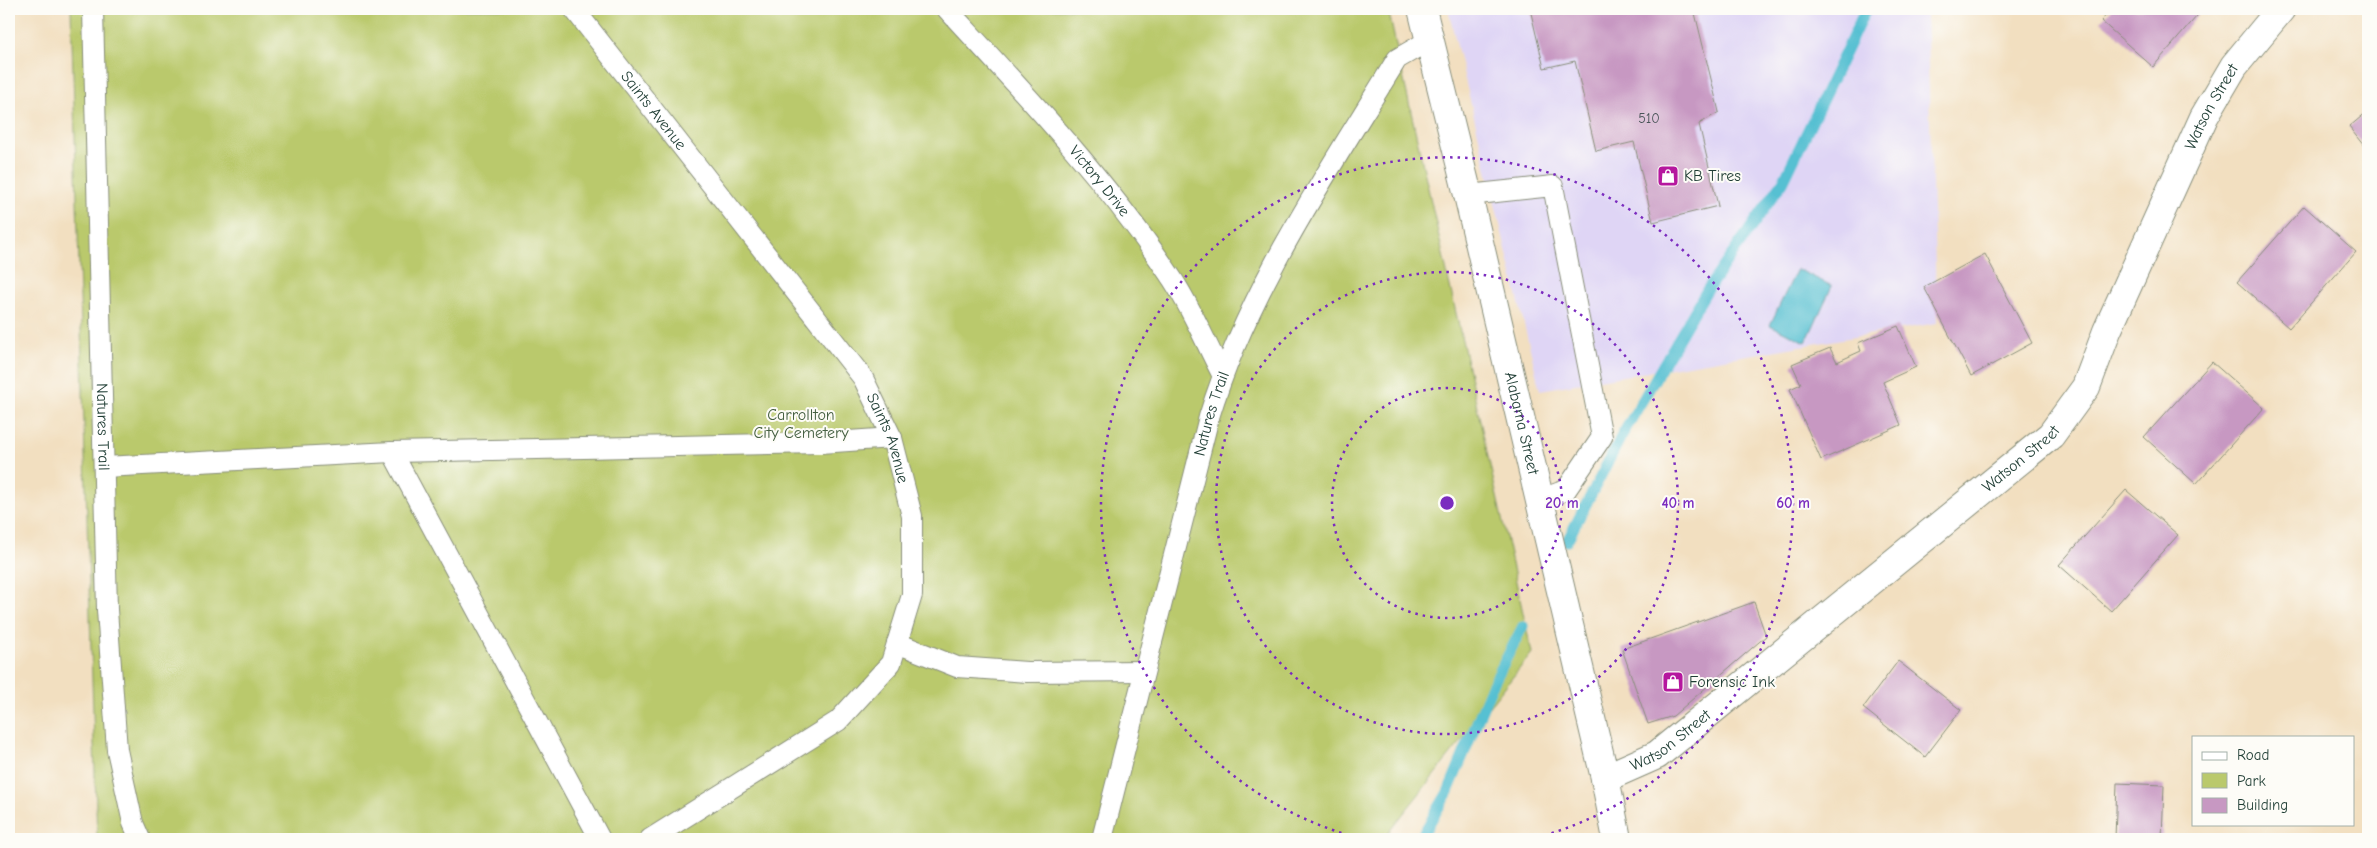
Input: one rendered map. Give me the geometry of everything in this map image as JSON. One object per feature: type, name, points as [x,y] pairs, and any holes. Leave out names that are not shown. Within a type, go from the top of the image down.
[{"type":"street","name":"Alabama Street","points":[[1422,9],[1540,500],[1605,778],[1617,839]]},
{"type":"street","name":"Watson Street","points":[[1605,778],[1657,755],[2051,435],[2086,387],[2107,331],[2204,117],[2234,66],[2281,9]]},
{"type":"lane","name":"Natures Trail","points":[[93,9],[107,610],[117,750],[133,823],[140,839]]},
{"type":"lane","name":"Saints Avenue","points":[[574,9],[863,378],[892,438],[912,516],[912,595],[891,663],[838,721],[650,839]]},
{"type":"lane","name":"Victory Drive","points":[[948,9],[1063,136],[1113,197],[1170,275],[1222,374]]},
{"type":"lane","name":"Natures Trail","points":[[1102,839],[1209,417],[1222,374],[1276,258],[1397,59],[1428,40]]},
{"type":"lane","points":[[1468,195],[1554,186],[1602,437],[1566,490],[1540,500]]},
{"type":"lane","points":[[104,467],[392,452],[820,443],[892,438]]},
{"type":"lane","points":[[392,452],[600,839]]},
{"type":"lane","points":[[897,643],[957,667],[1027,672],[1144,672]]},
{"type":"shaded area","points":[[1448,9],[1926,9],[1937,323],[1540,390]]},
{"type":"green space","name":"Carrollton City Cemetery","points":[[71,9],[1388,9],[1532,653],[1383,839],[97,839]]},
{"type":"water","points":[[1797,269],[1832,286],[1806,342],[1770,325]]},
{"type":"building","points":[[1530,9],[1694,9],[1719,112],[1699,124],[1718,206],[1653,222],[1634,142],[1596,151],[1575,61],[1544,68]]},
{"type":"building","points":[[2112,9],[2203,9],[2153,67],[2101,21]]},
{"type":"building","points":[[2368,111],[2368,151],[2349,127]]},
{"type":"building","points":[[2304,206],[2356,252],[2289,328],[2237,282]]},
{"type":"building","points":[[1985,254],[2032,343],[1971,376],[1924,287]]},
{"type":"building","points":[[1898,326],[1916,367],[1883,382],[1901,425],[1821,460],[1790,389],[1801,384],[1792,364],[1830,348],[1837,362],[1861,351],[1858,343]]},
{"type":"building","points":[[2212,362],[2264,408],[2196,484],[2144,437]]},
{"type":"building","points":[[2126,490],[2178,535],[2111,611],[2059,565]]},
{"type":"building","name":"Forensic Ink","points":[[1754,602],[1766,636],[1673,716],[1648,724],[1622,649]]},
{"type":"building","points":[[1898,661],[1961,710],[1925,757],[1863,708]]},
{"type":"building","points":[[2117,783],[2164,785],[2162,839],[2115,839]]},
{"type":"waterway","points":[[1567,541],[1621,437],[1707,290],[1783,182],[1866,9]]},
{"type":"waterway","points":[[1420,839],[1448,792],[1491,688],[1523,626]]},
{"type":"place","name":"KB Tires","points":[[1668,176]]},
{"type":"place","name":"Forensic Ink","points":[[1673,682]]}]
